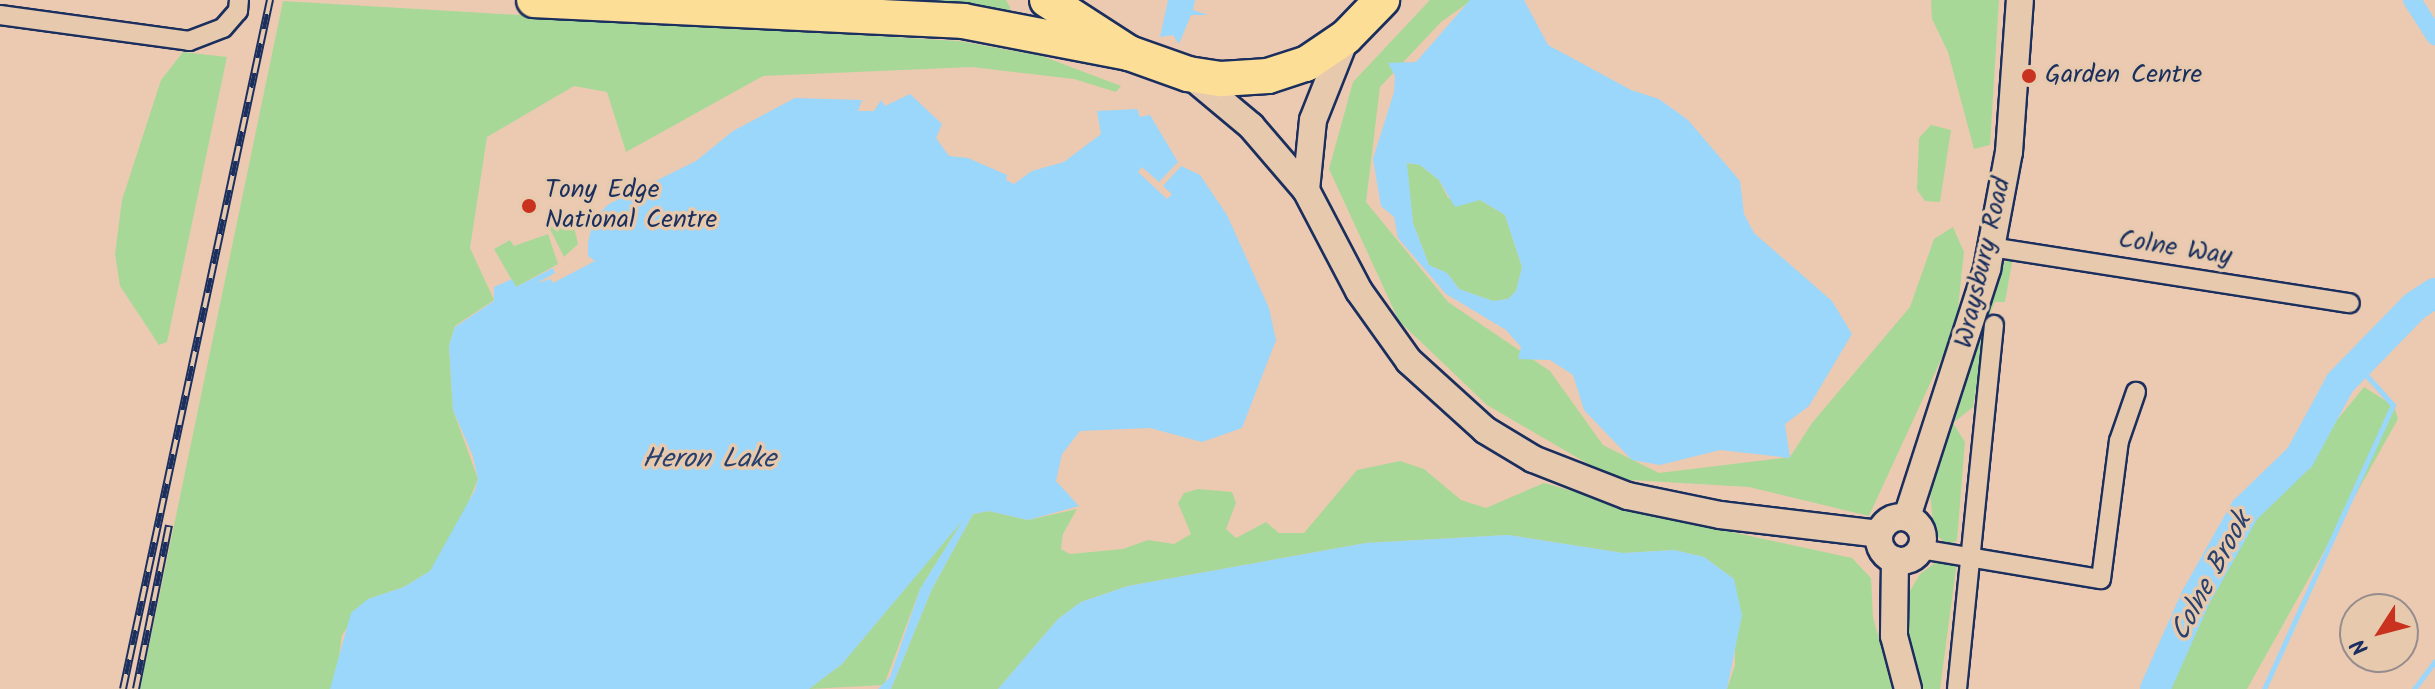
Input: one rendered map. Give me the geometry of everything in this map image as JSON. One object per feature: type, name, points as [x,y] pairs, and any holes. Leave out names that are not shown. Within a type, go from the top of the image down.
[{"type":"highway","points":[[534,0],[963,21],[1129,53],[1188,74],[1221,79],[1268,76],[1306,64],[1346,37],[1382,0]]},
{"type":"highway","points":[[1047,0],[1129,53]]},
{"type":"main road","name":"Wraysbury Road","points":[[1907,517],[1971,330],[1991,247],[2009,152],[2020,0]]},
{"type":"main road","points":[[1306,190],[1313,120],[1346,37]]},
{"type":"main road","points":[[1188,74],[1221,97],[1306,190],[1359,291],[1409,361],[1485,430],[1533,459],[1628,496],[1666,505],[1879,534]]},
{"type":"main road","points":[[1907,517],[1920,526],[1921,549],[1910,559],[1895,560],[1882,549],[1879,534],[1887,521],[1907,517]]},
{"type":"main road","points":[[1895,560],[1894,636],[1908,689]]},
{"type":"street","points":[[0,15],[189,41],[223,28],[238,11],[239,0]]},
{"type":"street","name":"Colne Way","points":[[1991,247],[2350,303]]},
{"type":"street","name":"Wraysbury Road","points":[[1957,689],[1994,325]]},
{"type":"street","points":[[1921,549],[2101,579],[2119,441],[2136,392]]},
{"type":"green space","points":[[709,0],[1006,0],[1010,11]]},
{"type":"green space","points":[[1430,0],[1472,0],[1441,22],[1380,87],[1366,202],[1448,302],[1550,371],[1603,445],[1659,473],[1790,457],[1812,423],[1910,307],[1934,239],[1953,227],[1964,252],[1956,327],[1869,516],[1749,487],[1614,479],[1487,405],[1399,321],[1329,169],[1353,82]]},
{"type":"green space","points":[[1931,0],[1999,0],[1990,145],[1974,149],[1948,52],[1932,19]]},
{"type":"green space","points":[[283,1],[959,41],[1042,56],[1121,86],[1116,92],[1074,79],[972,67],[763,76],[626,152],[607,92],[574,86],[487,137],[470,248],[494,300],[455,326],[449,346],[453,410],[478,479],[455,534],[430,571],[404,587],[368,599],[342,635],[336,679],[330,689],[140,689]]},
{"type":"green space","points":[[183,52],[227,57],[167,342],[159,345],[120,286],[115,254],[122,200],[161,80]]},
{"type":"green space","points":[[1931,125],[1951,130],[1940,202],[1925,201],[1917,190],[1919,138]]},
{"type":"green space","points":[[1406,163],[1420,165],[1439,180],[1448,198],[1480,200],[1505,215],[1522,267],[1516,291],[1508,299],[1493,301],[1459,289],[1447,273],[1429,265],[1413,223]]},
{"type":"green space","points":[[571,214],[578,244],[564,257],[549,227]]},
{"type":"green space","points":[[548,234],[558,264],[516,287],[494,249],[510,240],[514,246]]},
{"type":"green space","points":[[2013,257],[2005,302],[1995,302],[1986,323],[1973,407],[1953,423],[1965,442],[1957,540],[1949,546],[1934,533],[1928,471],[1997,268]]},
{"type":"green space","points":[[2364,387],[2394,406],[2398,419],[2247,689],[2156,689],[2222,561]]},
{"type":"green space","points":[[1400,461],[1424,469],[1461,500],[1486,508],[1544,483],[1676,520],[1852,558],[1871,578],[1873,617],[1892,689],[1727,689],[1735,665],[1734,579],[1704,557],[1674,550],[1623,553],[1508,535],[1366,543],[1128,586],[1081,602],[1058,619],[998,689],[891,689],[932,589],[973,514],[989,511],[1028,520],[1077,509],[1063,534],[1061,549],[1070,554],[1123,549],[1148,540],[1174,544],[1191,534],[1178,503],[1184,493],[1198,489],[1232,492],[1236,503],[1226,529],[1236,538],[1266,522],[1279,533],[1304,533],[1357,470]]},
{"type":"green space","points":[[965,517],[920,589],[884,685],[809,689],[842,664]]},
{"type":"green space","points":[[1939,560],[1957,561],[1940,689],[1917,689],[1903,645],[1907,596],[1920,574]]},
{"type":"water","points":[[1168,0],[1195,0],[1193,10],[1208,15],[1191,15],[1179,44],[1173,35],[1160,37]]},
{"type":"water","points":[[1470,0],[1524,0],[1548,45],[1631,90],[1659,99],[1688,120],[1740,181],[1744,214],[1754,233],[1832,301],[1852,334],[1809,406],[1785,424],[1790,458],[1720,450],[1660,465],[1632,460],[1584,410],[1573,375],[1550,360],[1518,359],[1521,347],[1506,330],[1446,294],[1398,238],[1394,217],[1381,206],[1373,159],[1394,92],[1395,76],[1388,63],[1416,62]],"holes":[[[1407,163],[1420,165],[1439,180],[1455,207],[1480,200],[1505,215],[1522,267],[1516,291],[1508,299],[1493,301],[1459,289],[1447,273],[1429,265],[1413,223]]]},
{"type":"water","name":"Heron Lake","points":[[910,94],[942,124],[936,138],[949,156],[968,158],[1007,175],[1006,180],[1014,184],[1032,171],[1064,162],[1101,134],[1097,111],[1137,109],[1140,117],[1150,115],[1178,162],[1159,182],[1142,167],[1138,172],[1167,199],[1172,194],[1163,186],[1181,166],[1200,175],[1227,215],[1269,308],[1276,340],[1242,428],[1202,442],[1150,428],[1080,431],[1062,454],[1056,481],[1079,506],[1028,520],[989,511],[973,514],[932,589],[891,689],[878,689],[890,677],[920,589],[963,520],[842,664],[809,689],[330,689],[351,613],[368,599],[404,587],[430,571],[475,490],[478,479],[473,456],[453,410],[449,346],[455,327],[494,301],[494,287],[512,279],[516,287],[553,268],[555,273],[537,283],[551,279],[553,283],[595,261],[588,256],[588,242],[594,218],[609,204],[696,161],[733,131],[795,98],[862,100],[858,111],[874,111],[881,100],[885,106]]},
{"type":"water","points":[[1508,535],[1623,553],[1674,550],[1704,557],[1734,579],[1742,615],[1727,689],[998,689],[1058,619],[1081,602],[1128,586],[1366,543]]},
{"type":"waterway","points":[[2412,0],[2435,36]]},
{"type":"waterway","name":"Colne Brook","points":[[2155,689],[2196,597],[2245,510],[2300,457],[2340,383],[2415,306],[2435,293]]},
{"type":"waterway","points":[[2264,689],[2393,405],[2358,366]]},
{"type":"waterway","points":[[2414,689],[2435,661]]},
{"type":"railway","points":[[123,689],[270,0]]},
{"type":"railway","points":[[136,689],[169,525]]},
{"type":"place","name":"Garden Centre","points":[[2029,76]]},
{"type":"place","name":"Tony Edge National Centre","points":[[529,206]]}]
